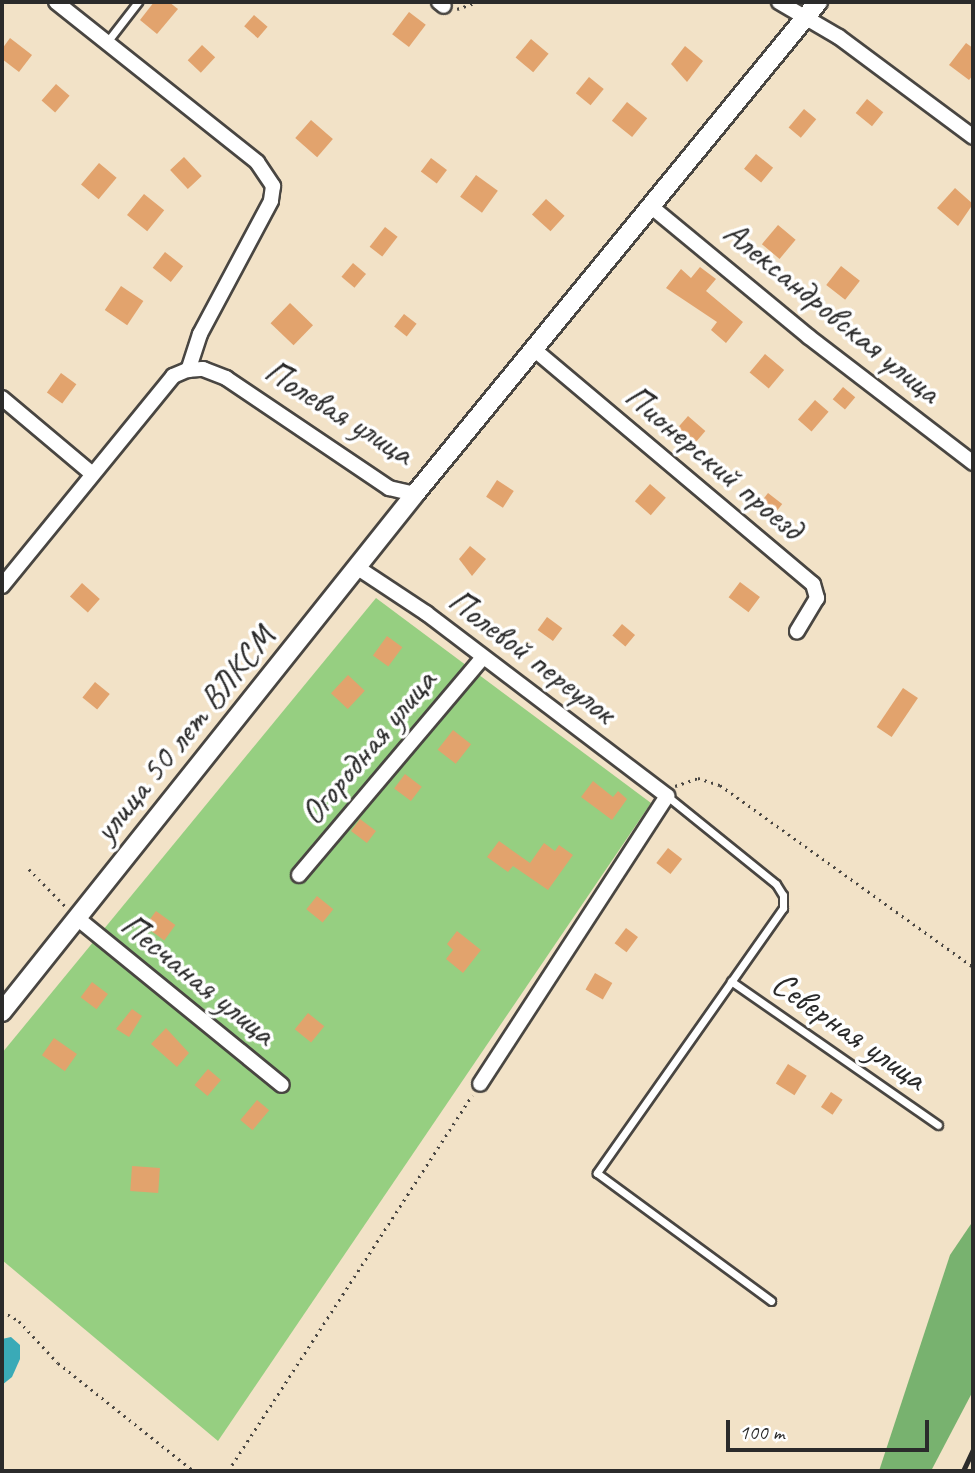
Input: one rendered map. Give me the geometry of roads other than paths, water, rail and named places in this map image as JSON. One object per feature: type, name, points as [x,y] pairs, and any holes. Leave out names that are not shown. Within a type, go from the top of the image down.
[{"type":"street","points":[[2,586],[91,473],[173,376],[188,370],[200,334],[271,201],[272,186],[257,162],[56,2]]},
{"type":"street","points":[[779,2],[806,17],[916,91],[973,137]]},
{"type":"street","points":[[806,17],[818,2]]},
{"type":"street","name":"Полевая улица","points":[[188,370],[203,369],[226,377],[389,488],[415,494],[536,351],[806,17]]},
{"type":"street","name":"Александровская улица","points":[[653,208],[809,337],[973,463]]},
{"type":"street","name":"Пионерский проезд","points":[[536,351],[813,584],[817,598],[797,631]]},
{"type":"street","points":[[2,398],[91,473]]},
{"type":"street","name":"улица 50 лет ВЛКСМ","points":[[2,1012],[415,494]]},
{"type":"street","name":"Полевой переулок","points":[[358,568],[483,657],[667,796]]},
{"type":"street","name":"Огородная улица","points":[[299,876],[483,657]]},
{"type":"street","points":[[480,1084],[667,796]]},
{"type":"street","name":"Песчаная улица","points":[[76,918],[282,1084]]},
{"type":"lane","points":[[107,42],[138,2]]},
{"type":"lane","name":"Северная улица","points":[[667,796],[783,895],[783,908],[597,1173],[771,1301]]},
{"type":"lane","name":"Северная улица","points":[[731,981],[938,1125]]},
{"type":"water","points":[[11,1337],[20,1345],[20,1359],[12,1377],[2,1385],[2,1339]]},
{"type":"railway","points":[[963,1471],[973,1450]]}]
